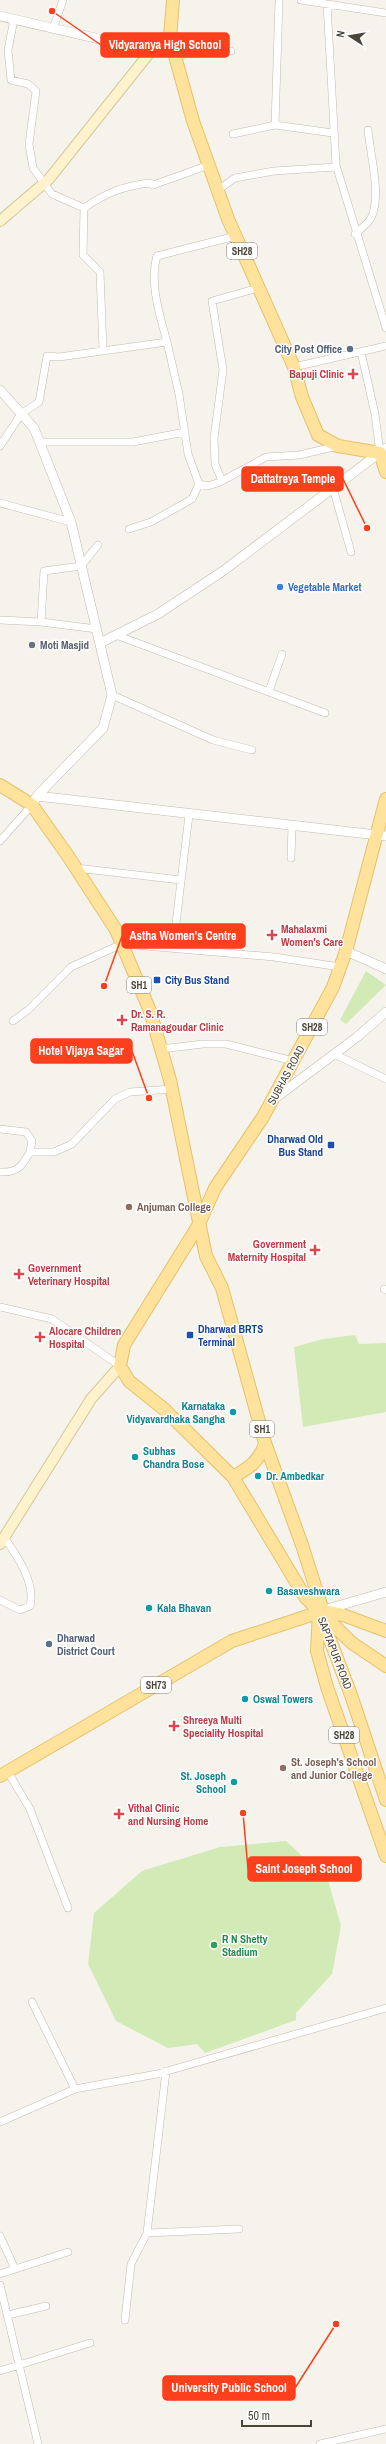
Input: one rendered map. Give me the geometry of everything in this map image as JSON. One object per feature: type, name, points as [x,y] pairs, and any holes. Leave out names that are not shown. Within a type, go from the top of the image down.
[{"type":"main road","name":"SH28","points":[[173,0],[170,38],[193,121],[236,236],[294,367],[302,397],[318,435],[338,446],[383,451]]},
{"type":"main road","points":[[0,221],[45,182],[151,51],[170,38]]},
{"type":"main road","points":[[383,451],[386,472]]},
{"type":"main road","name":"SH1","points":[[0,785],[35,801],[116,930],[150,1011],[172,1089],[198,1226],[206,1256],[222,1288],[265,1443],[302,1545],[321,1611]]},
{"type":"main road","name":"SUBHAS ROAD","points":[[120,1366],[124,1345],[198,1226],[215,1188],[272,1100],[333,987],[346,951],[381,836],[386,799]]},
{"type":"main road","points":[[2,1540],[91,1399],[120,1366],[129,1381],[164,1409],[233,1477],[290,1569],[305,1597],[352,1643],[386,1666]]},
{"type":"main road","points":[[233,1477],[253,1466],[262,1455],[265,1443]]},
{"type":"main road","points":[[321,1611],[343,1615],[386,1631]]},
{"type":"main road","name":"SH73","points":[[4,1774],[232,1641],[321,1611]]},
{"type":"main road","name":"SAPTAPUR ROAD","points":[[321,1611],[386,1800]]},
{"type":"main road","name":"SAPTAPUR ROAD","points":[[321,1611],[317,1651],[327,1687],[386,1856]]},
{"type":"street","points":[[53,29],[64,0]]},
{"type":"street","points":[[275,125],[279,0]]},
{"type":"street","points":[[302,0],[327,4],[338,3],[386,13]]},
{"type":"street","points":[[327,4],[336,167],[355,234],[385,319],[386,328]]},
{"type":"street","points":[[0,16],[151,51]]},
{"type":"street","points":[[14,19],[8,50],[11,80],[28,84],[36,91],[29,144],[33,168],[45,182],[52,194],[84,208]]},
{"type":"street","points":[[175,55],[231,51]]},
{"type":"street","points":[[233,134],[275,125],[333,133]]},
{"type":"street","points":[[355,234],[371,218],[375,202],[373,155],[368,130]]},
{"type":"street","points":[[84,208],[99,198],[125,186],[150,182],[153,185],[209,165]]},
{"type":"street","points":[[218,190],[235,178],[274,171],[336,167]]},
{"type":"street","points":[[84,208],[83,255],[100,272],[103,351]]},
{"type":"street","points":[[129,528],[151,522],[192,499],[199,484],[188,454],[179,394],[153,269],[158,256],[236,236]]},
{"type":"street","points":[[222,481],[215,464],[214,438],[223,370],[212,301],[258,288]]},
{"type":"street","points":[[0,446],[21,414],[39,402],[47,356],[59,357],[167,342]]},
{"type":"street","points":[[294,367],[386,346]]},
{"type":"street","points":[[100,643],[158,614],[223,571],[383,451],[361,352]]},
{"type":"street","points":[[0,390],[34,428],[71,522],[112,695],[103,728],[0,841]]},
{"type":"street","points":[[39,442],[133,442],[185,432]]},
{"type":"street","points":[[199,484],[208,486],[222,481],[266,457],[299,455],[338,446]]},
{"type":"street","points":[[333,488],[351,552]]},
{"type":"street","points":[[0,503],[71,522]]},
{"type":"street","points":[[41,622],[44,571],[81,566],[98,545]]},
{"type":"street","points":[[0,620],[41,622],[97,629]]},
{"type":"street","points":[[116,635],[325,713]]},
{"type":"street","points":[[269,691],[282,654]]},
{"type":"street","points":[[112,695],[213,740],[252,750]]},
{"type":"street","points":[[35,801],[189,815],[381,836]]},
{"type":"street","points":[[173,948],[189,815]]},
{"type":"street","points":[[291,858],[292,826]]},
{"type":"street","points":[[76,868],[181,880]]},
{"type":"street","points":[[13,1021],[28,1010],[71,967],[122,944],[274,957],[340,967]]},
{"type":"street","points":[[346,951],[386,969]]},
{"type":"street","points":[[272,1100],[334,1054],[386,1012]]},
{"type":"street","points":[[161,1049],[203,1044],[226,1044],[293,1061]]},
{"type":"street","points":[[334,1054],[386,1080]]},
{"type":"street","points":[[30,1152],[54,1152],[72,1144],[115,1099],[130,1092],[172,1089]]},
{"type":"street","points":[[0,1129],[26,1132],[32,1141],[30,1152],[21,1168],[10,1173],[0,1172]]},
{"type":"street","points":[[0,1307],[52,1318],[120,1366]]},
{"type":"street","points":[[0,1600],[20,1610],[30,1606],[33,1595],[17,1557],[2,1540]]},
{"type":"street","points":[[321,1611],[386,1592]]},
{"type":"street","points":[[4,1774],[30,1809],[68,1908]]},
{"type":"street","points":[[32,2002],[75,2089]]},
{"type":"street","points":[[0,2122],[75,2089],[166,2071],[386,2008]]},
{"type":"street","points":[[125,2320],[131,2264],[147,2233],[166,2071]]},
{"type":"street","points":[[147,2233],[239,2229]]},
{"type":"street","points":[[0,2236],[15,2269]]},
{"type":"street","points":[[0,2274],[68,2252]]},
{"type":"street","points":[[0,2285],[38,2444]]},
{"type":"street","points":[[8,2315],[46,2306]]},
{"type":"street","points":[[0,2371],[90,2342]]},
{"type":"street","points":[[320,2444],[386,2429]]},
{"type":"green space","points":[[366,971],[386,985],[346,1024],[340,1020]]},
{"type":"green space","points":[[355,1335],[359,1344],[386,1343],[386,1412],[303,1427],[294,1347],[323,1339]]},
{"type":"green space","name":"R N Shetty Stadium","points":[[286,1841],[328,1880],[341,1926],[332,1974],[296,2013],[296,2020],[205,2053],[197,2044],[168,2048],[116,2021],[88,1964],[94,1913],[142,1871],[220,1847]]},
{"type":"place","name":"Vidyaranya High School","points":[[52,11]]},
{"type":"place","name":"City Post Office","points":[[350,349]]},
{"type":"place","name":"Bapuji Clinic","points":[[353,374]]},
{"type":"place","name":"Dattatreya Temple","points":[[367,528]]},
{"type":"place","name":"Vegetable Market","points":[[280,587]]},
{"type":"place","name":"Moti Masjid","points":[[32,645]]},
{"type":"place","name":"Mahalaxmi Women's Care","points":[[272,935]]},
{"type":"place","name":"City Bus Stand","points":[[157,980]]},
{"type":"place","name":"Astha Women's Centre","points":[[104,986]]},
{"type":"place","name":"Dr. S. R. Ramanagoudar Clinic","points":[[122,1020]]},
{"type":"place","name":"Hotel Vijaya Sagar","points":[[149,1098]]},
{"type":"place","name":"Dharwad Old Bus Stand","points":[[331,1145]]},
{"type":"place","name":"Anjuman College","points":[[129,1207]]},
{"type":"place","name":"Government Maternity Hospital","points":[[315,1250]]},
{"type":"place","name":"Government Veterinary Hospital","points":[[19,1274]]},
{"type":"place","name":"Dharwad BRTS Terminal","points":[[190,1335]]},
{"type":"place","name":"Alocare Children Hospital","points":[[40,1337]]},
{"type":"place","name":"Karnataka Vidyavardhaka Sangha","points":[[233,1412]]},
{"type":"place","name":"Subhas Chandra Bose","points":[[135,1457]]},
{"type":"place","name":"Dr. Ambedkar","points":[[258,1476]]},
{"type":"place","name":"Basaveshwara","points":[[269,1591]]},
{"type":"place","name":"Kala Bhavan","points":[[149,1608]]},
{"type":"place","name":"Dharwad District Court","points":[[49,1644]]},
{"type":"place","name":"Oswal Towers","points":[[245,1699]]},
{"type":"place","name":"Shreeya Multi Speciality Hospital","points":[[174,1726]]},
{"type":"place","name":"St. Joseph's School and Junior College","points":[[283,1768]]},
{"type":"place","name":"St. Joseph School","points":[[234,1782]]},
{"type":"place","name":"Saint Joseph School","points":[[243,1813]]},
{"type":"place","name":"Vithal Clinic and Nursing Home","points":[[119,1814]]},
{"type":"place","name":"R N Shetty Stadium","points":[[214,1945]]},
{"type":"place","name":"University Public School","points":[[336,2324]]}]
